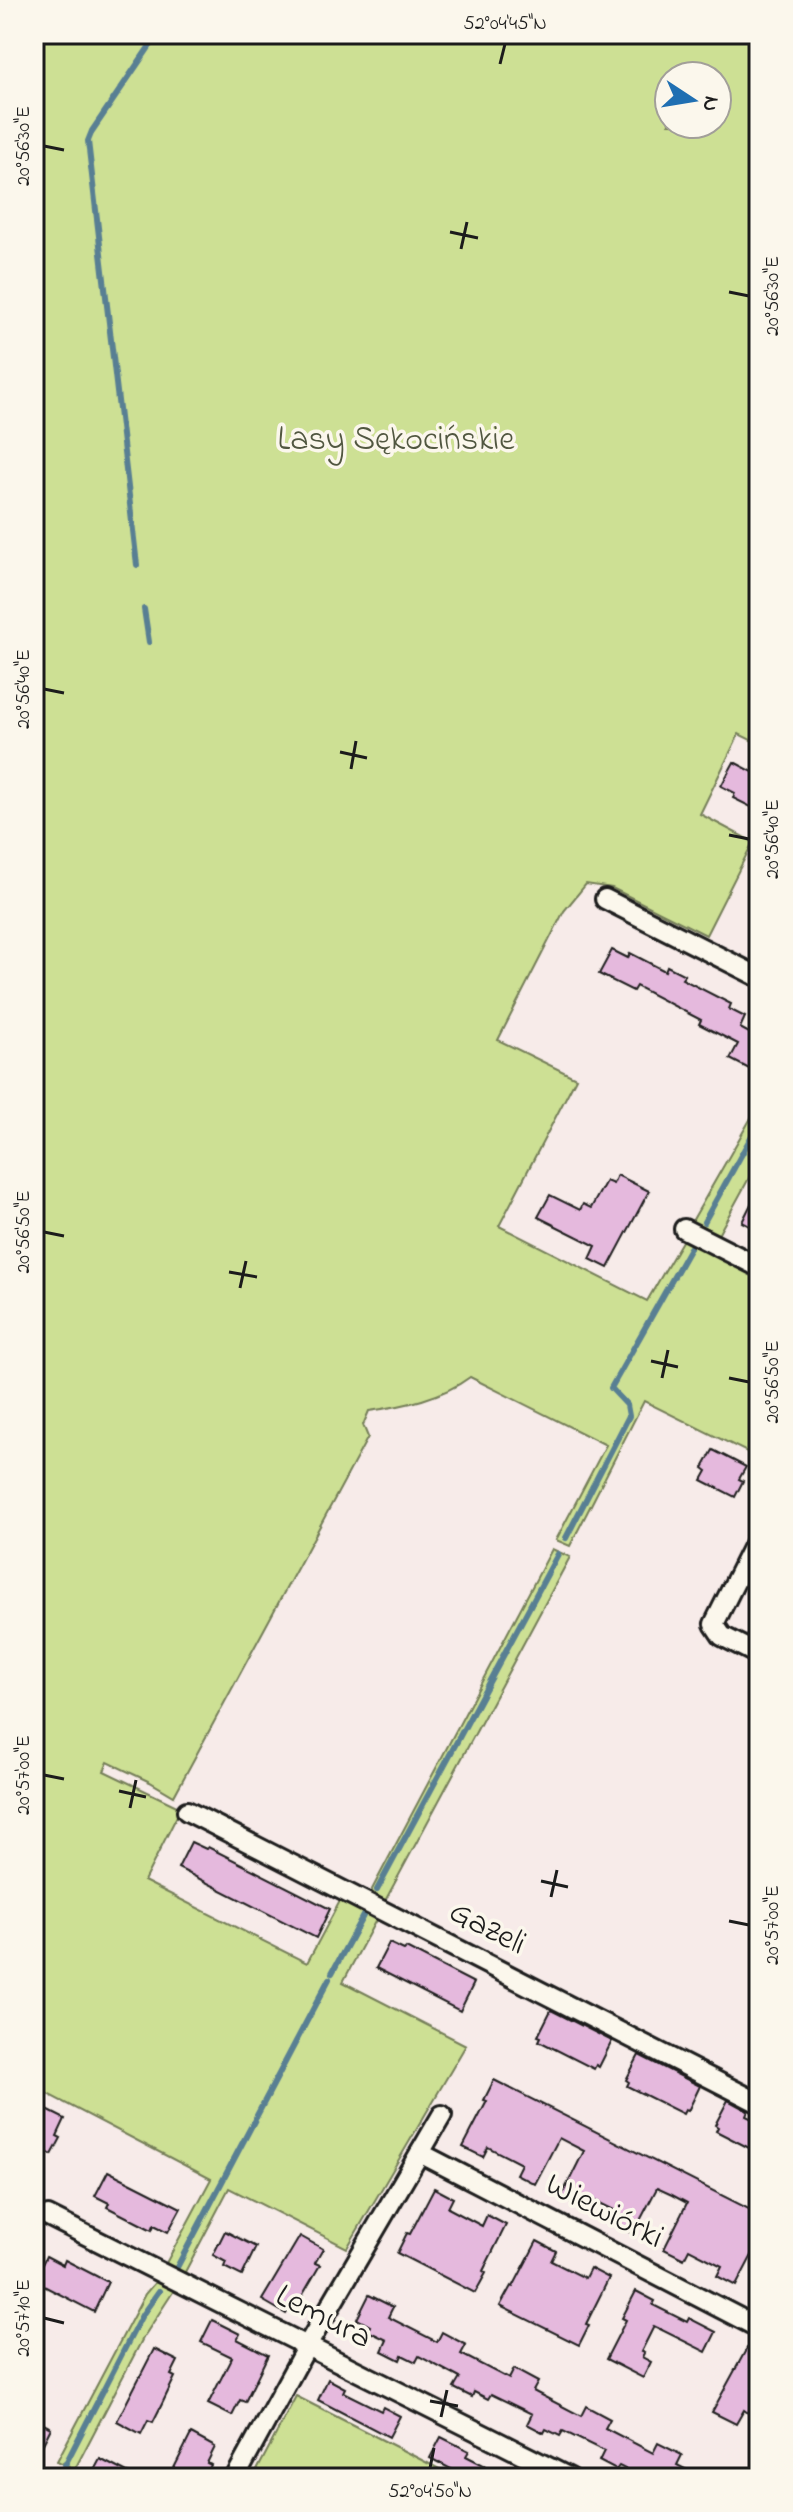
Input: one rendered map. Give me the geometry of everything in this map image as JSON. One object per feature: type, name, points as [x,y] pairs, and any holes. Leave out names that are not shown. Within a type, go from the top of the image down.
[{"type":"street","points":[[605,899],[759,977]]},
{"type":"street","points":[[684,1229],[759,1267]]},
{"type":"street","points":[[759,1534],[714,1624],[722,1636],[759,1655]]},
{"type":"street","name":"Gazeli","points":[[187,1811],[759,2103]]},
{"type":"street","points":[[235,2478],[307,2346],[442,2115]]},
{"type":"street","name":"Wiewiórki","points":[[420,2153],[759,2328]]},
{"type":"street","name":"Lemura","points":[[48,2216],[570,2478]]},
{"type":"green space","name":"Lasy Sękocińskie","points":[[34,34],[759,34],[759,744],[739,734],[700,814],[753,842],[706,935],[612,888],[586,884],[564,911],[498,1040],[576,1078],[499,1226],[647,1301],[685,1236],[759,1274],[759,1458],[644,1401],[570,1546],[556,1540],[606,1445],[470,1377],[422,1400],[369,1411],[363,1425],[368,1437],[174,1796],[108,1762],[104,1771],[181,1808],[144,1881],[307,1963],[341,1899],[377,1918],[343,1982],[466,2045],[347,2248],[229,2188],[184,2274],[165,2265],[211,2179],[34,2087]]},
{"type":"green space","points":[[759,1104],[759,1171],[754,1169],[718,1235],[691,1223]]},
{"type":"green space","points":[[552,1549],[570,1557],[384,1903],[369,1895]]},
{"type":"green space","points":[[157,2280],[175,2289],[143,2338],[75,2469],[57,2461],[145,2294]]},
{"type":"green space","points":[[296,2396],[457,2478],[253,2478]]},
{"type":"building","points":[[734,762],[759,775],[759,811],[733,798],[735,793],[721,786]]},
{"type":"building","points":[[612,950],[628,958],[630,953],[665,971],[667,966],[685,975],[682,979],[731,1004],[729,1009],[745,1017],[740,1028],[755,1036],[753,1040],[759,1043],[759,1074],[730,1059],[738,1044],[699,1024],[701,1020],[636,986],[633,991],[599,974]]},
{"type":"building","points":[[617,1175],[649,1191],[608,1268],[590,1259],[596,1246],[538,1217],[550,1195],[580,1210],[583,1204],[591,1208],[606,1181],[613,1184]]},
{"type":"building","points":[[759,1188],[759,1231],[742,1222]]},
{"type":"building","points":[[713,1450],[746,1467],[739,1479],[743,1481],[735,1497],[702,1480],[707,1471],[703,1468]]},
{"type":"building","points":[[191,1842],[206,1849],[208,1847],[330,1909],[316,1938],[178,1868]]},
{"type":"building","points":[[389,1943],[404,1950],[406,1948],[474,1983],[460,2011],[376,1968]]},
{"type":"building","points":[[551,2010],[612,2041],[599,2067],[596,2065],[594,2069],[539,2041],[541,2037],[538,2036]]},
{"type":"building","points":[[639,2055],[700,2086],[688,2111],[685,2110],[683,2114],[627,2086],[629,2082],[626,2080]]},
{"type":"building","points":[[494,2080],[759,2214],[759,2242],[736,2286],[717,2276],[722,2266],[689,2249],[684,2259],[664,2249],[687,2203],[672,2195],[657,2188],[633,2234],[614,2224],[620,2213],[586,2196],[581,2207],[561,2197],[584,2151],[559,2138],[535,2184],[516,2174],[521,2164],[488,2147],[483,2157],[463,2147],[487,2101],[484,2100]]},
{"type":"building","points":[[728,2100],[748,2111],[746,2116],[759,2122],[759,2153],[716,2131],[718,2127],[715,2125]]},
{"type":"building","points":[[41,2107],[65,2119],[57,2136],[61,2138],[52,2155],[34,2146],[34,2120]]},
{"type":"building","points":[[108,2171],[181,2208],[168,2232],[154,2225],[152,2230],[107,2207],[109,2203],[95,2196]]},
{"type":"building","points":[[434,2188],[453,2198],[448,2208],[482,2226],[487,2215],[506,2225],[475,2293],[397,2253]]},
{"type":"building","points":[[225,2231],[256,2247],[242,2276],[224,2267],[226,2262],[213,2255]]},
{"type":"building","points":[[300,2236],[323,2249],[315,2263],[320,2265],[298,2303],[294,2300],[286,2314],[262,2300]]},
{"type":"building","points":[[537,2241],[556,2251],[551,2261],[585,2278],[590,2268],[609,2278],[579,2345],[500,2306]]},
{"type":"building","points":[[46,2256],[63,2265],[65,2260],[108,2282],[94,2312],[34,2281]]},
{"type":"building","points":[[636,2291],[655,2301],[653,2305],[716,2332],[706,2352],[654,2326],[641,2352],[644,2353],[642,2357],[651,2362],[643,2378],[606,2359],[626,2320],[622,2318]]},
{"type":"building","points":[[369,2295],[393,2307],[388,2317],[437,2342],[442,2332],[466,2345],[461,2354],[509,2379],[514,2369],[538,2382],[533,2391],[581,2416],[586,2406],[610,2419],[605,2428],[653,2453],[658,2443],[682,2455],[677,2465],[703,2478],[643,2478],[619,2466],[616,2470],[599,2461],[604,2451],[563,2431],[560,2436],[546,2429],[544,2433],[527,2424],[532,2414],[491,2394],[488,2399],[474,2392],[472,2397],[454,2388],[460,2378],[419,2356],[416,2362],[402,2355],[400,2360],[382,2351],[387,2340],[368,2331],[370,2326],[357,2319]]},
{"type":"building","points":[[212,2320],[240,2334],[237,2339],[268,2355],[245,2402],[240,2400],[232,2416],[208,2404],[232,2357],[201,2342]]},
{"type":"building","points":[[747,2348],[759,2354],[759,2391],[748,2413],[744,2410],[736,2424],[712,2412]]},
{"type":"building","points":[[154,2349],[178,2361],[171,2375],[175,2377],[153,2422],[148,2420],[141,2434],[117,2421]]},
{"type":"building","points":[[328,2379],[345,2388],[343,2392],[381,2411],[383,2407],[400,2416],[389,2437],[318,2400]]},
{"type":"building","points":[[34,2419],[51,2428],[34,2462]]},
{"type":"building","points":[[191,2434],[215,2447],[207,2463],[211,2465],[205,2478],[169,2478]]},
{"type":"building","points":[[441,2437],[469,2451],[466,2456],[509,2478],[468,2478],[430,2458]]},
{"type":"building","points":[[100,2459],[137,2478],[90,2478]]},
{"type":"waterway","points":[[137,565],[88,141],[158,34]]},
{"type":"waterway","points":[[144,609],[149,642]]},
{"type":"waterway","points":[[704,1222],[759,1123]]},
{"type":"waterway","points":[[566,1538],[629,1416],[627,1405],[611,1388],[690,1248]]},
{"type":"waterway","points":[[377,1890],[558,1554]]},
{"type":"waterway","points":[[332,1973],[364,1914]]},
{"type":"waterway","points":[[175,2271],[329,1979]]},
{"type":"waterway","points":[[65,2465],[142,2315],[159,2291]]}]
